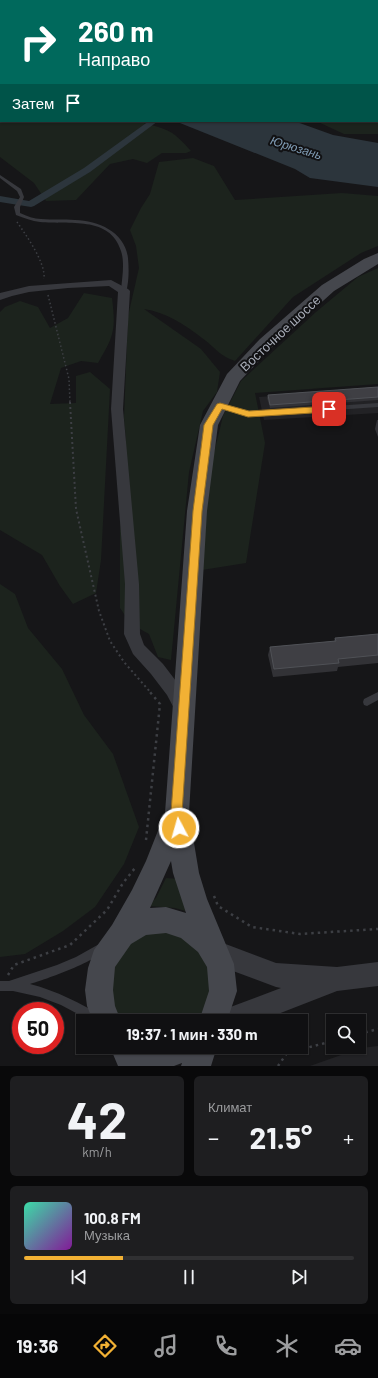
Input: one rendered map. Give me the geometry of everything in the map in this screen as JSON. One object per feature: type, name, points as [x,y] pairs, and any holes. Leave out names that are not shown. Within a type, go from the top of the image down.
[{"type":"main road","name":"Восточное шоссе","points":[[217,1014],[223,990],[221,970],[186,873],[177,813],[197,511],[209,425],[233,378],[266,343],[328,288],[368,262],[378,258]]},
{"type":"main road","name":"Восточное шоссе","points":[[120,935],[156,868],[177,813]]},
{"type":"main road","points":[[103,1014],[101,1010],[98,989],[100,969],[108,950],[120,935],[136,925],[154,919],[172,920],[189,926],[199,933],[204,937],[215,952]]},
{"type":"main road","points":[[127,1054],[132,1066]]},
{"type":"main road","points":[[196,1066],[200,1054]]},
{"type":"street","points":[[0,297],[9,293],[29,289],[110,283],[124,291],[117,409],[132,584],[132,634],[138,649],[157,669],[173,690],[184,711]]},
{"type":"street","points":[[215,952],[276,975],[337,979],[378,974]]},
{"type":"street","points":[[244,1014],[337,979]]},
{"type":"lane","points":[[0,176],[19,190],[22,198],[17,207],[18,214],[31,220],[49,222],[68,220],[94,223],[112,232],[124,250],[124,291]]},
{"type":"lane","points":[[220,406],[248,414],[378,405]]},
{"type":"lane","points":[[367,702],[378,696]]},
{"type":"lane","points":[[4,986],[55,972],[87,957],[120,935]]},
{"type":"lane","points":[[4,986],[42,992],[78,1007],[89,1014]]},
{"type":"path","points":[[4,986],[14,965],[70,945],[107,910],[123,883],[139,862]]},
{"type":"path","points":[[366,1032],[378,1029]]},
{"type":"path","points":[[278,1066],[287,1053],[326,1043]]},
{"type":"shaded area","points":[[0,122],[142,122],[172,133],[191,151],[186,153],[162,153],[147,163],[133,159],[110,164],[76,200],[46,201],[34,183],[0,157]]},
{"type":"shaded area","points":[[318,122],[378,122],[378,134],[344,134]]},
{"type":"shaded area","points":[[193,158],[214,166],[235,200],[342,193],[378,196],[378,246],[361,253],[293,297],[235,361],[221,354],[196,333],[182,324],[160,313],[144,309],[201,349],[220,372],[217,392],[203,411],[189,472],[171,660],[158,657],[149,634],[131,624],[120,608],[120,531],[126,441],[124,418],[128,316],[139,268],[136,246],[130,230],[150,194],[159,162]]},
{"type":"shaded area","points":[[378,268],[378,384],[255,393],[265,443],[246,563],[202,570],[212,461],[223,416],[241,381],[316,312],[358,277]]},
{"type":"shaded area","points":[[84,293],[112,298],[114,326],[108,346],[98,363],[81,361],[61,368],[50,404],[76,403],[76,376],[90,372],[110,389],[101,560],[96,593],[73,604],[60,586],[42,555],[0,530],[0,312],[5,307],[20,301],[38,307],[50,328],[68,318]]},
{"type":"shaded area","points":[[378,388],[378,413],[264,420],[259,397]]},
{"type":"shaded area","points":[[0,584],[15,594],[28,628],[62,669],[84,715],[113,754],[139,827],[124,864],[95,907],[63,931],[25,954],[0,957]]},
{"type":"shaded area","points":[[166,878],[179,879],[189,912],[175,908],[148,906],[156,898]]},
{"type":"shaded area","points":[[162,930],[192,941],[210,969],[212,986],[202,1014],[117,1014],[113,1008],[112,970],[132,941],[146,933]]},
{"type":"shaded area","points":[[378,1046],[378,1066],[310,1066],[344,1054],[366,1054],[366,1047]]},
{"type":"water","name":"Юрюзань","points":[[178,122],[297,122],[333,135],[378,143],[378,187],[310,178],[295,169]]},
{"type":"building","points":[[378,387],[378,397],[270,405],[268,395]]},
{"type":"building","points":[[378,634],[378,655],[338,659],[339,663],[274,669],[270,647],[336,641],[335,638]]},
{"type":"waterway","points":[[0,199],[31,204],[87,170],[153,122]]},
{"type":"route","points":[[179,828],[177,813],[197,511],[209,425],[220,406],[248,414],[329,409]]}]
